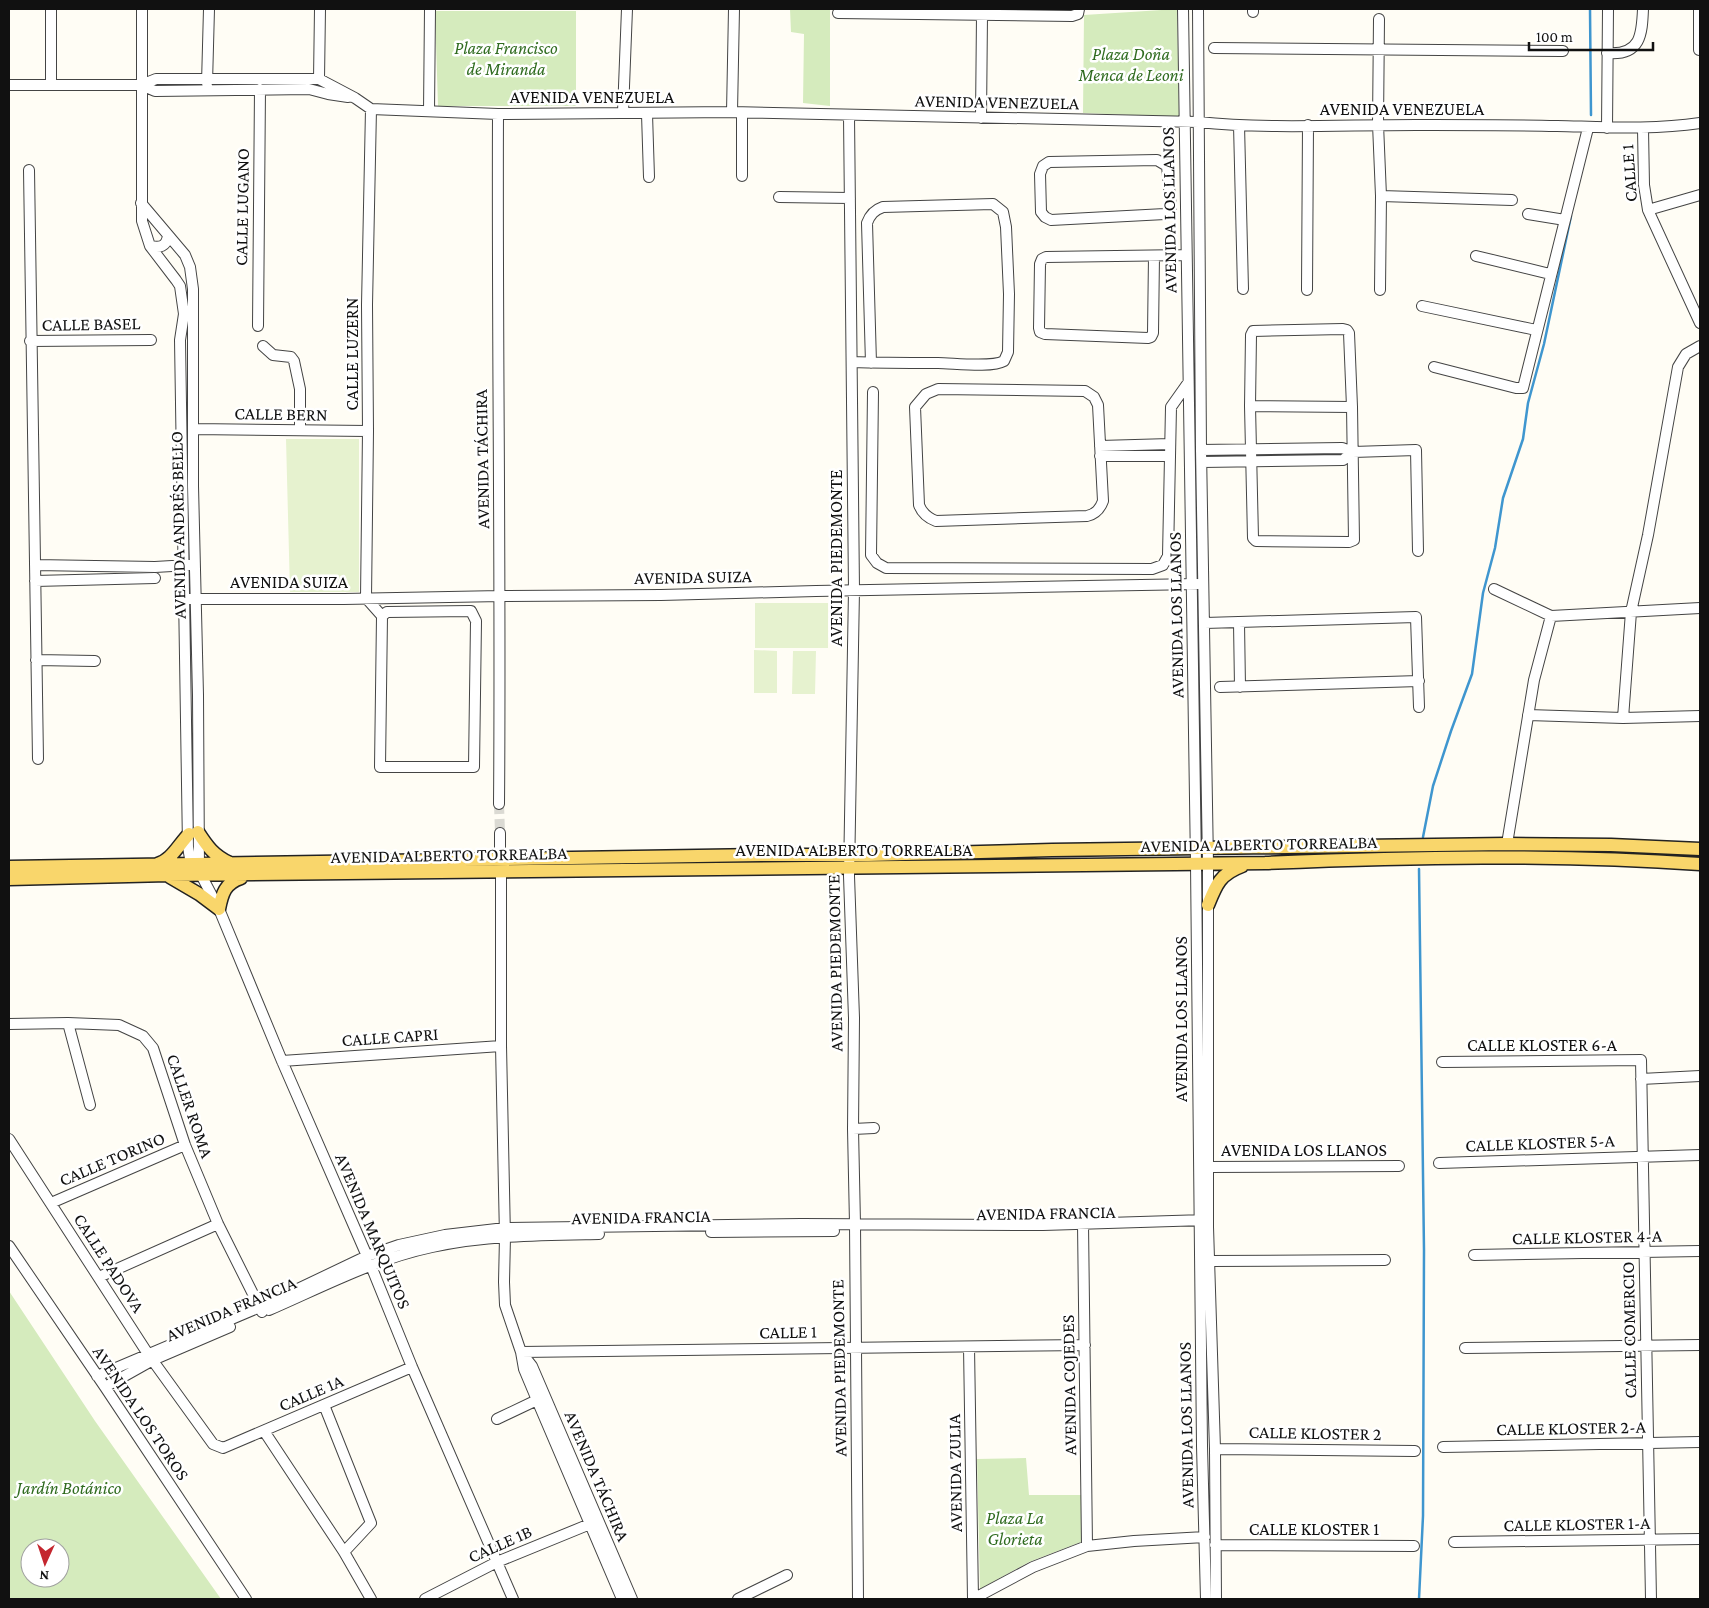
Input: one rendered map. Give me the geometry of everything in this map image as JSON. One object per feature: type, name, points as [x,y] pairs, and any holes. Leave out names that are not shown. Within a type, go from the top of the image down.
[{"type":"main road","points":[[154,864],[167,859],[193,833],[211,851],[230,864]]},
{"type":"main road","name":"AVENIDA ALBERTO TORREALBA","points":[[849,861],[1052,850],[1507,844],[1700,849]]},
{"type":"main road","name":"AVENIDA ALBERTO TORREALBA","points":[[9,879],[168,876],[230,864],[500,866],[849,861],[1202,864],[1422,857],[1632,860],[1700,864]]},
{"type":"main road","points":[[1208,906],[1216,886],[1225,875],[1234,869],[1252,863]]},
{"type":"main road","name":"AVENIDA ALBERTO TORREALBA","points":[[9,867],[154,864],[247,876],[500,866]]},
{"type":"main road","points":[[168,876],[199,894],[219,909],[226,886],[234,880],[247,876]]},
{"type":"street","points":[[51,9],[51,85]]},
{"type":"street","name":"AVENIDA ANDRÉS BELLO","points":[[142,9],[142,221],[150,246],[180,286],[184,314],[180,340],[184,599],[193,833],[197,870]]},
{"type":"street","points":[[207,91],[209,9]]},
{"type":"street","points":[[320,9],[320,79]]},
{"type":"street","points":[[429,111],[430,9]]},
{"type":"street","points":[[623,112],[627,9]]},
{"type":"street","points":[[734,9],[737,113],[742,176]]},
{"type":"street","name":"AVENIDA LOS LLANOS","points":[[1183,9],[1192,584],[1202,864],[1204,1537],[1206,1599]]},
{"type":"street","name":"AVENIDA LOS LLANOS","points":[[1198,9],[1201,450],[1205,623],[1201,849]]},
{"type":"street","points":[[1607,128],[1608,9]]},
{"type":"street","points":[[1607,53],[1623,52],[1638,41],[1642,31],[1643,9]]},
{"type":"street","points":[[1699,50],[1700,9]]},
{"type":"street","points":[[838,13],[882,11],[1072,16],[1079,11]]},
{"type":"street","points":[[981,118],[982,15]]},
{"type":"street","points":[[1379,19],[1380,290]]},
{"type":"street","points":[[1214,48],[1563,51]]},
{"type":"street","points":[[9,85],[141,85],[156,79],[207,78],[320,79],[372,109]]},
{"type":"street","points":[[141,85],[156,91],[310,89],[355,98]]},
{"type":"street","name":"CALLE LUGANO","points":[[258,326],[260,89]]},
{"type":"street","name":"AVENIDA VENEZUELA","points":[[372,109],[498,114],[737,113],[1198,122],[1239,125],[1378,124],[1643,128],[1672,127],[1700,123]]},
{"type":"street","name":"CALLE LUZERN","points":[[366,598],[367,305],[372,109]]},
{"type":"street","name":"AVENIDA TÁCHIRA","points":[[498,114],[497,386],[501,596],[499,804]]},
{"type":"street","points":[[647,114],[649,176]]},
{"type":"street","name":"AVENIDA PIEDEMONTE","points":[[849,116],[854,590],[849,861],[854,1018],[853,1128],[858,1599]]},
{"type":"street","points":[[1239,125],[1243,289]]},
{"type":"street","points":[[1307,290],[1308,125]]},
{"type":"street","points":[[1434,367],[1516,388],[1523,388],[1588,128]]},
{"type":"street","name":"CALLE 1","points":[[1643,128],[1644,186],[1648,210],[1700,323]]},
{"type":"street","points":[[1157,160],[1167,166],[1170,184],[1171,208],[1162,215],[1051,220],[1041,212],[1040,174],[1043,166],[1049,162],[1157,160]]},
{"type":"street","points":[[29,170],[30,342],[38,759]]},
{"type":"street","points":[[1170,184],[1185,184]]},
{"type":"street","points":[[1648,210],[1700,194]]},
{"type":"street","points":[[1381,196],[1512,200]]},
{"type":"street","points":[[778,197],[850,198]]},
{"type":"street","name":"AVENIDA ANDRÉS BELLO","points":[[141,203],[185,255],[193,280],[196,598],[193,833]]},
{"type":"street","points":[[852,362],[870,363],[994,364],[1001,363],[1006,358],[1008,352],[1009,294],[1006,227],[1004,216],[1000,209],[993,204],[900,206],[882,207],[870,215],[867,223],[870,363]]},
{"type":"street","points":[[1528,214],[1565,220]]},
{"type":"street","points":[[145,232],[152,228],[160,227]]},
{"type":"street","points":[[150,246],[157,248],[163,246],[168,236]]},
{"type":"street","points":[[1154,256],[1153,333],[1151,337],[1045,334],[1040,332],[1040,264],[1042,259],[1046,257],[1186,255]]},
{"type":"street","points":[[1476,256],[1550,274]]},
{"type":"street","points":[[1422,306],[1536,330]]},
{"type":"street","points":[[1347,330],[1349,334],[1352,407],[1354,540],[1349,542],[1256,541],[1253,538],[1250,406],[1251,336],[1253,331],[1347,330]]},
{"type":"street","name":"CALLE BASEL","points":[[30,342],[151,340]]},
{"type":"street","points":[[263,346],[274,355],[291,358],[294,361],[300,389],[300,430]]},
{"type":"street","points":[[1623,718],[1631,612],[1648,535],[1678,367],[1686,354],[1700,346]]},
{"type":"street","points":[[873,392],[871,555],[877,564],[886,568],[1152,569],[1163,564],[1168,556],[1171,407],[1188,383]]},
{"type":"street","points":[[938,389],[1084,391],[1094,397],[1098,404],[1100,451],[1103,501],[1099,509],[1090,516],[936,521],[926,516],[919,505],[915,407],[926,394],[938,389]]},
{"type":"street","points":[[1250,406],[1352,407]]},
{"type":"street","name":"CALLE BERN","points":[[193,429],[368,431]]},
{"type":"street","points":[[1100,451],[1170,444]]},
{"type":"street","points":[[1201,450],[1342,448],[1353,452],[1416,450],[1418,551]]},
{"type":"street","points":[[1100,451],[1170,456]]},
{"type":"street","points":[[1202,462],[1343,460],[1353,452]]},
{"type":"street","points":[[35,565],[155,567],[195,564]]},
{"type":"street","points":[[1054,568],[1055,586]]},
{"type":"street","points":[[35,581],[155,578]]},
{"type":"street","name":"AVENIDA SUIZA","points":[[184,599],[660,595],[1203,584]]},
{"type":"street","points":[[1494,589],[1550,616],[1700,608]]},
{"type":"street","points":[[366,598],[382,616],[380,767],[474,768],[476,621],[471,612],[387,612],[382,616]]},
{"type":"street","points":[[1507,844],[1534,680],[1550,616]]},
{"type":"street","points":[[1205,623],[1416,617],[1419,707]]},
{"type":"street","points":[[1239,623],[1240,687]]},
{"type":"street","points":[[36,660],[95,661]]},
{"type":"street","points":[[1220,687],[1419,681]]},
{"type":"street","points":[[1528,715],[1623,718],[1700,716]]},
{"type":"street","points":[[500,833],[505,1305],[528,1367],[536,1400],[622,1599]]},
{"type":"street","name":"AVENIDA LOS LLANOS","points":[[1202,864],[1208,906],[1208,1167],[1204,1223],[1209,1261],[1215,1449],[1216,1599]]},
{"type":"street","name":"AVENIDA MARQUITOS","points":[[197,870],[219,909],[512,1599]]},
{"type":"street","points":[[68,1022],[90,1105]]},
{"type":"street","name":"CALLER ROMA","points":[[9,1024],[68,1022],[119,1025],[143,1036],[153,1048],[185,1145],[218,1224],[262,1310]]},
{"type":"street","name":"CALLE CAPRI","points":[[282,1061],[501,1046]]},
{"type":"street","name":"CALLE KLOSTER 6-A","points":[[1442,1062],[1642,1060]]},
{"type":"street","name":"CALLE COMERCIO","points":[[1642,1060],[1651,1599]]},
{"type":"street","points":[[1641,1078],[1700,1076]]},
{"type":"street","points":[[853,1128],[874,1128]]},
{"type":"street","name":"CALLE PADOVA","points":[[9,1139],[151,1357],[213,1444],[223,1448]]},
{"type":"street","name":"CALLE TORINO","points":[[51,1203],[185,1145]]},
{"type":"street","name":"CALLE KLOSTER 5-A","points":[[1439,1163],[1700,1155]]},
{"type":"street","name":"AVENIDA LOS LLANOS","points":[[1208,1167],[1399,1166]]},
{"type":"street","name":"AVENIDA FRANCIA","points":[[262,1310],[367,1256],[399,1245],[445,1235],[505,1232],[1204,1223]]},
{"type":"street","points":[[99,1277],[218,1224]]},
{"type":"street","name":"AVENIDA COJEDES","points":[[1083,1226],[1087,1546]]},
{"type":"street","name":"AVENIDA FRANCIA","points":[[97,1376],[151,1357],[398,1256],[433,1246],[505,1232]]},
{"type":"street","name":"AVENIDA LOS TOROS","points":[[9,1246],[246,1599]]},
{"type":"street","name":"CALLE KLOSTER 4-A","points":[[1474,1255],[1700,1251]]},
{"type":"street","points":[[1209,1261],[1385,1260]]},
{"type":"street","name":"CALLE 1","points":[[521,1352],[1085,1345]]},
{"type":"street","points":[[1465,1348],[1700,1345]]},
{"type":"street","name":"AVENIDA ZULIA","points":[[969,1347],[973,1599]]},
{"type":"street","name":"AVENIDA FRANCIA","points":[[105,1387],[151,1357]]},
{"type":"street","name":"CALLE 1A","points":[[223,1448],[412,1367]]},
{"type":"street","name":"AVENIDA TÁCHIRA","points":[[528,1367],[632,1599]]},
{"type":"street","points":[[497,1419],[536,1400]]},
{"type":"street","points":[[324,1405],[371,1522],[344,1552]]},
{"type":"street","points":[[264,1431],[344,1552],[371,1599]]},
{"type":"street","name":"CALLE KLOSTER 2-A","points":[[1443,1446],[1700,1442]]},
{"type":"street","name":"CALLE KLOSTER 2","points":[[1215,1449],[1415,1451]]},
{"type":"street","name":"CALLE 1B","points":[[425,1599],[497,1562],[590,1524]]},
{"type":"street","points":[[973,1599],[1033,1567],[1087,1546],[1204,1537]]},
{"type":"street","name":"CALLE KLOSTER 1-A","points":[[1454,1542],[1700,1539]]},
{"type":"street","name":"CALLE KLOSTER 1","points":[[1215,1545],[1414,1546]]},
{"type":"street","points":[[738,1599],[787,1574]]},
{"type":"green space","points":[[790,9],[830,9],[830,106],[803,103],[804,34],[791,32]]},
{"type":"green space","name":"Plaza Doña Menca de Leoni","points":[[1177,9],[1179,117],[1083,113],[1084,15]]},
{"type":"green space","name":"Plaza Francisco de Miranda","points":[[435,11],[576,11],[576,106],[438,106]]},
{"type":"green space","points":[[286,439],[359,439],[359,592],[290,592]]},
{"type":"green space","points":[[755,603],[828,603],[828,648],[755,648]]},
{"type":"green space","points":[[754,650],[777,651],[777,693],[754,693]]},
{"type":"green space","points":[[793,651],[816,651],[815,694],[792,694]]},
{"type":"green space","name":"Jardín Botánico","points":[[9,1291],[95,1421],[221,1599],[9,1599]]},
{"type":"green space","name":"Plaza La Glorieta","points":[[1026,1458],[1029,1495],[1081,1495],[1081,1542],[1029,1562],[980,1589],[977,1459]]},
{"type":"waterway","points":[[1590,9],[1591,115]]},
{"type":"waterway","points":[[1423,837],[1433,786],[1472,674],[1483,593],[1495,548],[1503,498],[1523,439],[1528,403],[1544,344],[1571,216]]},
{"type":"waterway","points":[[1419,869],[1424,1250],[1423,1516],[1419,1599]]},
{"type":"tunnel","points":[[499,804],[500,833]]}]
